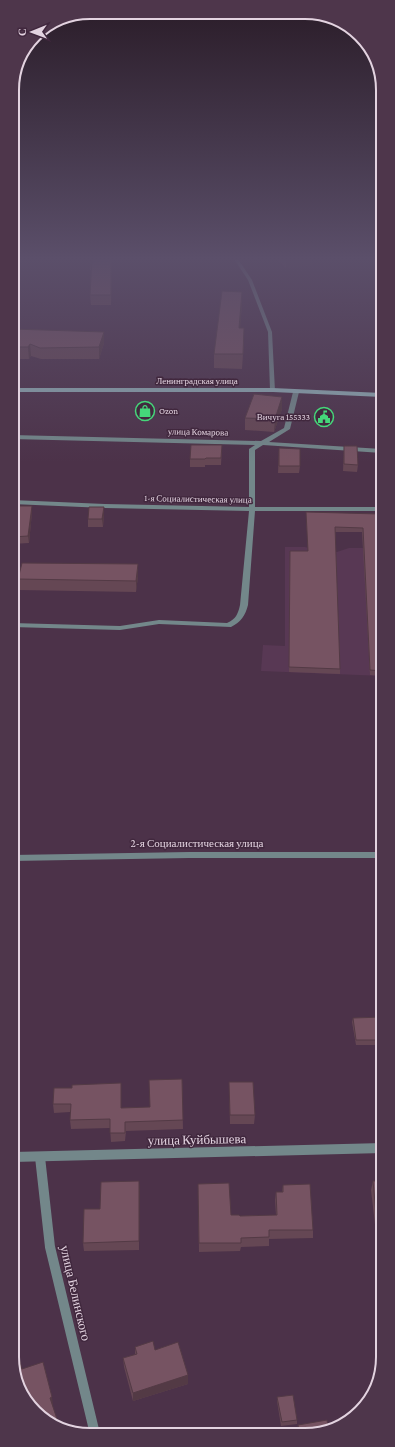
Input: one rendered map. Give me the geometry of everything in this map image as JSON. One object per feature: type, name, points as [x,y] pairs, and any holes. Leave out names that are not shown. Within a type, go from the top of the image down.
[{"type":"main road","name":"Ленинградская улица","points":[[19,390],[273,390],[376,395]]},
{"type":"street","points":[[268,327],[270,332],[273,390]]},
{"type":"street","points":[[19,625],[120,628],[159,622],[228,625],[236,622],[242,614],[244,604],[252,509],[252,449],[260,443],[283,433],[287,429],[296,392]]},
{"type":"street","name":"улица Комарова","points":[[19,437],[260,443],[376,451]]},
{"type":"street","name":"1-я Социалистическая улица","points":[[19,502],[80,506],[252,509],[376,509]]},
{"type":"street","name":"2-я Социалистическая улица","points":[[19,858],[189,854],[376,855]]},
{"type":"street","name":"улица Куйбышева","points":[[19,1158],[376,1148]]},
{"type":"lane","name":"улица Белинского","points":[[40,1157],[50,1247],[93,1428]]},
{"type":"shaded area","points":[[285,547],[305,547],[322,552],[337,552],[349,548],[376,548],[376,676],[261,671],[263,645],[285,646]]},
{"type":"building","points":[[217,327],[239,327],[239,328],[244,328],[243,354],[214,354]]},
{"type":"building","points":[[19,329],[104,332],[99,347],[40,348],[30,344],[28,347],[19,347]]},
{"type":"building","points":[[254,394],[282,397],[275,419],[245,418]]},
{"type":"building","points":[[191,445],[222,445],[221,458],[190,459]]},
{"type":"building","points":[[344,446],[357,446],[358,465],[344,464]]},
{"type":"building","points":[[279,448],[300,449],[300,466],[279,466]]},
{"type":"building","points":[[19,506],[32,506],[28,536],[19,537]]},
{"type":"building","points":[[89,507],[104,507],[102,519],[88,519]]},
{"type":"building","points":[[306,512],[376,514],[376,670],[370,670],[363,528],[335,527],[340,669],[289,667],[290,551],[308,551]]},
{"type":"building","points":[[22,563],[138,564],[136,581],[19,579]]},
{"type":"building","points":[[376,1017],[376,1040],[356,1040],[353,1018]]},
{"type":"building","points":[[182,1079],[183,1120],[125,1122],[125,1133],[110,1133],[110,1119],[70,1120],[71,1104],[53,1104],[54,1088],[72,1088],[72,1085],[121,1083],[121,1108],[150,1107],[149,1080]]},
{"type":"building","points":[[229,1082],[253,1082],[255,1115],[230,1115]]},
{"type":"building","points":[[139,1181],[139,1241],[83,1243],[84,1209],[100,1209],[101,1182]]},
{"type":"building","points":[[373,1181],[376,1181],[376,1214]]},
{"type":"building","points":[[229,1183],[231,1215],[240,1216],[277,1215],[276,1192],[283,1192],[283,1185],[310,1184],[313,1230],[269,1230],[269,1237],[241,1238],[241,1243],[199,1243],[198,1184]]},
{"type":"building","points":[[153,1341],[155,1350],[178,1342],[188,1375],[133,1393],[123,1358],[137,1354],[135,1347]]},
{"type":"building","points":[[19,1359],[22,1369],[43,1362],[52,1397],[50,1398],[57,1420],[37,1404],[26,1388],[20,1371]]},
{"type":"building","points":[[293,1395],[297,1420],[282,1422],[277,1397]]},
{"type":"building","points":[[327,1420],[328,1424],[305,1428],[299,1428],[298,1425]]},
{"type":"place","name":"Ozon","points":[[145,411]]},
{"type":"place","name":"Вичуга 155333","points":[[324,417]]}]
